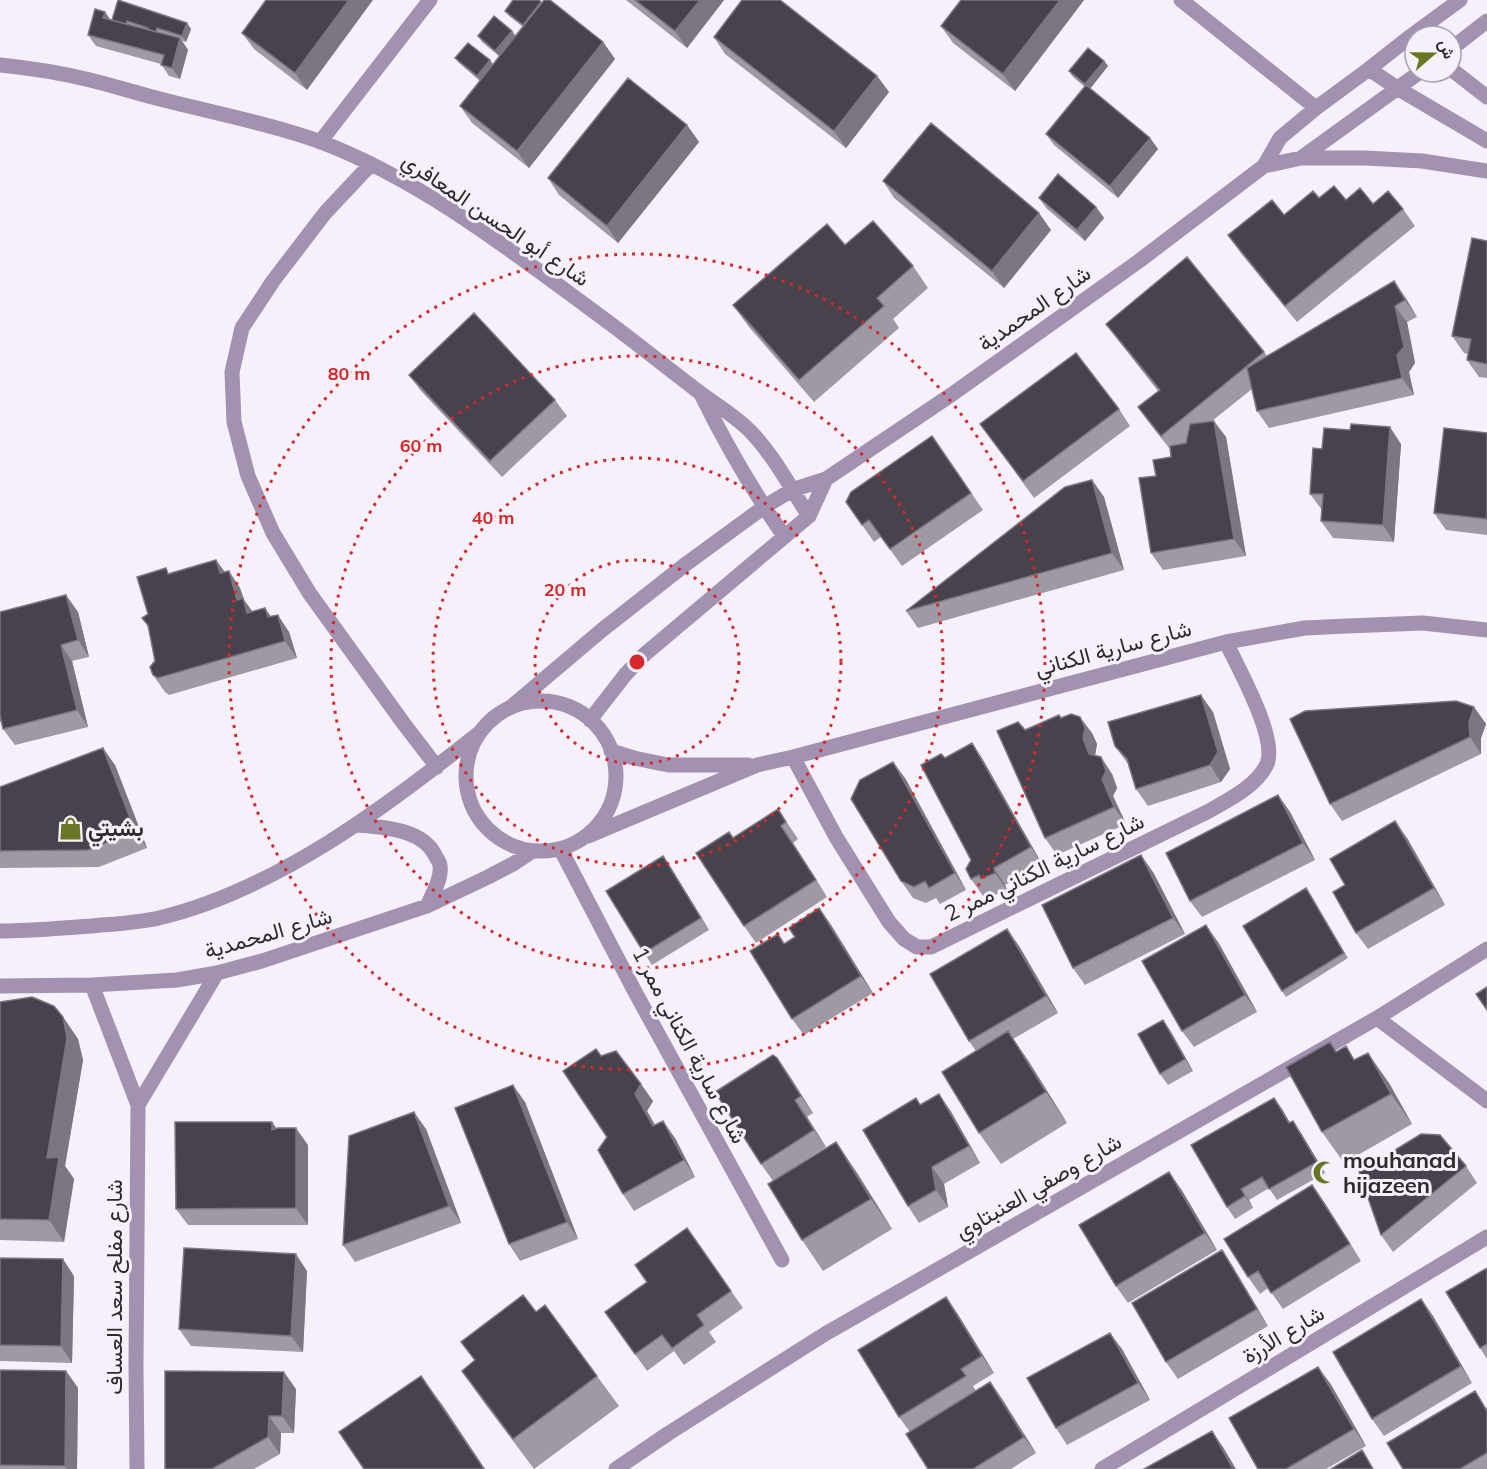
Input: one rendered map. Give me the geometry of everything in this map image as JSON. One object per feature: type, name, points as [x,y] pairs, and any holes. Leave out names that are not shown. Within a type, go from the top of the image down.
[{"type":"street","points":[[320,142],[430,0]]},
{"type":"street","points":[[1181,0],[1316,108]]},
{"type":"street","name":"شارع المحمدية","points":[[1430,24],[1460,0]]},
{"type":"street","points":[[1463,40],[1487,21]]},
{"type":"street","name":"شارع المحمدية","points":[[511,707],[602,630],[764,507],[792,490],[826,479],[925,413],[1139,261],[1264,166],[1280,138],[1316,108],[1403,44]]},
{"type":"street","name":"شارع أبو الحسن المعافري","points":[[0,65],[89,80],[256,123],[320,142],[371,164],[437,201],[525,261],[734,417],[765,448],[809,516]]},
{"type":"street","points":[[1369,69],[1487,141]]},
{"type":"street","points":[[1463,78],[1487,97]]},
{"type":"street","name":"شارع المحمدية","points":[[1264,166],[1302,158],[1403,84]]},
{"type":"street","points":[[1302,158],[1422,161],[1487,171]]},
{"type":"street","points":[[371,164],[325,213],[273,281],[242,328],[232,372],[234,422],[248,476],[273,533],[310,594],[437,766]]},
{"type":"street","name":"شارع أبو الحسن المعافري","points":[[701,394],[720,433],[784,536]]},
{"type":"street","points":[[590,720],[625,675],[645,654],[809,516],[826,479]]},
{"type":"street","name":"شارع سارية الكناني","points":[[588,836],[757,765],[1226,642],[1305,628],[1347,626],[1423,623],[1487,630]]},
{"type":"street","name":"شارع سارية الكناني ممر 2","points":[[793,757],[836,837],[889,922],[904,939],[917,947],[931,947],[1209,811],[1239,794],[1258,778],[1267,763],[1269,742],[1263,721],[1226,642]]},
{"type":"street","points":[[544,701],[576,710],[590,720],[603,734],[616,769],[615,788],[610,807],[601,823],[588,836],[561,850],[531,852],[506,844],[486,829],[472,807],[466,782],[467,764],[468,756],[479,733],[493,717],[511,707],[527,702],[544,701]]},
{"type":"street","name":"شارع المحمدية","points":[[0,931],[31,931],[120,924],[158,919],[204,905],[252,885],[357,825],[479,733]]},
{"type":"street","name":"شارع سارية الكناني","points":[[611,751],[668,765],[757,765]]},
{"type":"street","points":[[357,825],[385,827],[405,833],[422,840],[434,851],[440,866],[439,880],[427,906]]},
{"type":"street","name":"شارع سارية الكناني ممر 1","points":[[561,850],[782,1260]]},
{"type":"street","name":"شارع المحمدية","points":[[0,986],[92,985],[177,980],[217,973],[262,961],[427,906],[488,877],[531,852]]},
{"type":"street","name":"شارع وصفي العنبتاوي","points":[[616,1469],[825,1334],[1377,1018],[1487,949]]},
{"type":"street","points":[[138,1105],[217,973]]},
{"type":"street","name":"شارع مفلح سعد العساف","points":[[92,985],[138,1105],[137,1469]]},
{"type":"street","points":[[1377,1018],[1487,1101]]},
{"type":"street","name":"شارع الأرزة","points":[[1102,1469],[1487,1237]]},
{"type":"building","points":[[118,0],[187,23],[182,36],[157,28],[156,32],[127,21],[126,24],[112,20]]},
{"type":"building","points":[[266,0],[349,0],[295,73],[242,33]]},
{"type":"building","points":[[513,0],[539,0],[541,2],[523,25],[505,11]]},
{"type":"building","points":[[544,0],[550,0],[603,42],[517,151],[460,106]]},
{"type":"building","points":[[635,0],[700,0],[675,31]]},
{"type":"building","points":[[742,0],[780,0],[877,76],[834,131],[714,37]]},
{"type":"building","points":[[961,0],[1060,0],[1003,74],[941,26]]},
{"type":"building","points":[[95,9],[105,12],[103,18],[180,38],[172,68],[161,65],[164,55],[88,35]]},
{"type":"building","points":[[494,16],[512,31],[495,51],[478,36]]},
{"type":"building","points":[[468,43],[490,60],[477,76],[455,58]]},
{"type":"building","points":[[1088,48],[1104,61],[1085,84],[1069,71]]},
{"type":"building","points":[[628,78],[687,125],[607,226],[548,178]]},
{"type":"building","points":[[1086,85],[1150,138],[1110,186],[1046,134]]},
{"type":"building","points":[[931,123],[1039,213],[992,271],[883,181]]},
{"type":"building","points":[[1058,174],[1096,207],[1077,230],[1039,198]]},
{"type":"building","points":[[1334,186],[1346,200],[1360,188],[1373,204],[1388,191],[1403,209],[1285,306],[1228,235],[1272,200],[1284,215],[1313,191],[1319,198]]},
{"type":"building","points":[[873,221],[913,266],[877,298],[884,306],[799,380],[733,305],[827,224],[845,245]]},
{"type":"building","points":[[1472,238],[1487,241],[1487,364],[1467,360],[1471,339],[1452,336]]},
{"type":"building","points":[[1187,257],[1264,352],[1161,436],[1138,407],[1160,390],[1106,324]]},
{"type":"building","points":[[1394,281],[1405,300],[1395,306],[1404,347],[1397,355],[1402,378],[1257,411],[1247,368]]},
{"type":"building","points":[[474,313],[555,400],[490,461],[409,375]]},
{"type":"building","points":[[1076,353],[1119,409],[1023,481],[980,424]]},
{"type":"building","points":[[1214,421],[1234,539],[1151,553],[1139,478],[1156,476],[1153,460],[1171,457],[1170,446],[1186,443],[1190,424]]},
{"type":"building","points":[[1351,424],[1390,427],[1383,525],[1321,521],[1323,494],[1310,494],[1313,448],[1322,449],[1324,428],[1350,430]]},
{"type":"building","points":[[1444,428],[1487,433],[1487,519],[1434,513]]},
{"type":"building","points":[[932,436],[971,493],[890,549],[869,520],[862,525],[846,502],[851,492]]},
{"type":"building","points":[[1092,480],[1112,553],[906,611],[1065,487]]},
{"type":"building","points":[[216,560],[220,573],[229,571],[237,600],[243,598],[247,613],[265,608],[268,617],[278,615],[285,641],[158,678],[153,675],[150,667],[155,661],[148,625],[142,618],[148,614],[137,577],[166,568],[168,574]]},
{"type":"building","points":[[66,595],[78,640],[61,645],[77,710],[3,729],[0,715],[0,612]]},
{"type":"building","points":[[1201,695],[1218,752],[1210,765],[1136,789],[1127,759],[1115,746],[1108,722]]},
{"type":"building","points":[[1456,701],[1474,707],[1469,722],[1470,737],[1330,804],[1290,719],[1305,711]]},
{"type":"building","points":[[1071,714],[1080,717],[1085,728],[1083,738],[1089,754],[1101,757],[1106,771],[1102,779],[1114,807],[1045,838],[997,731],[1018,722],[1025,730],[1059,715],[1061,718]]},
{"type":"building","points":[[972,743],[1031,847],[994,868],[995,873],[981,879],[979,875],[971,879],[966,869],[971,860],[921,765],[941,754],[945,758]]},
{"type":"building","name":"بشيتي","points":[[103,748],[135,831],[88,850],[0,851],[0,787]]},
{"type":"building","points":[[893,762],[955,873],[929,888],[925,881],[914,887],[901,881],[851,799],[860,780]]},
{"type":"building","points":[[1278,795],[1303,843],[1190,901],[1166,853]]},
{"type":"building","points":[[778,809],[786,822],[781,826],[816,880],[744,926],[696,853],[729,832],[733,838]]},
{"type":"building","points":[[1395,821],[1434,888],[1356,933],[1333,892],[1345,885],[1330,859]]},
{"type":"building","points":[[1141,855],[1173,918],[1073,968],[1042,905]]},
{"type":"building","points":[[663,856],[701,918],[644,953],[606,891]]},
{"type":"building","points":[[1306,888],[1344,953],[1282,991],[1243,926]]},
{"type":"building","points":[[819,908],[861,976],[792,1019],[750,951],[778,934],[784,944],[795,937],[789,928]]},
{"type":"building","points":[[1206,925],[1245,995],[1182,1031],[1142,961]]},
{"type":"building","points":[[1007,929],[1046,996],[969,1041],[930,974]]},
{"type":"building","points":[[1487,987],[1487,1010],[1476,994]]},
{"type":"building","points":[[32,997],[54,1006],[63,1017],[67,1038],[47,1158],[59,1157],[49,1220],[0,1219],[0,1002]]},
{"type":"building","points":[[1163,1020],[1185,1059],[1160,1074],[1138,1034]]},
{"type":"building","points":[[1008,1031],[1046,1092],[979,1133],[942,1072]]},
{"type":"building","points":[[1330,1042],[1336,1052],[1346,1046],[1354,1060],[1368,1053],[1391,1094],[1322,1132],[1286,1067]]},
{"type":"building","points":[[596,1049],[601,1056],[616,1051],[641,1084],[635,1094],[653,1126],[663,1121],[684,1160],[623,1194],[598,1150],[607,1137],[563,1071]]},
{"type":"building","points":[[773,1055],[801,1096],[795,1100],[814,1130],[761,1164],[715,1092]]},
{"type":"building","points":[[513,1085],[567,1222],[509,1244],[455,1108]]},
{"type":"building","points":[[939,1094],[969,1146],[932,1167],[936,1190],[908,1206],[863,1130],[916,1098],[920,1105]]},
{"type":"building","points":[[1274,1098],[1289,1123],[1293,1121],[1317,1162],[1269,1189],[1262,1177],[1241,1189],[1245,1196],[1227,1207],[1191,1145]]},
{"type":"building","points":[[414,1112],[449,1206],[343,1245],[349,1136]]},
{"type":"building","points":[[175,1122],[272,1122],[272,1130],[296,1128],[296,1208],[176,1209]]},
{"type":"building","points":[[1421,1134],[1440,1135],[1466,1166],[1381,1235],[1359,1172]]},
{"type":"building","points":[[836,1142],[871,1199],[802,1240],[768,1184]]},
{"type":"building","points":[[1169,1172],[1205,1233],[1116,1286],[1079,1225]]},
{"type":"building","points":[[1312,1185],[1350,1244],[1271,1293],[1258,1271],[1248,1277],[1224,1239]]},
{"type":"building","points":[[687,1228],[731,1291],[697,1315],[704,1325],[672,1348],[662,1335],[635,1354],[605,1312],[647,1282],[635,1265]]},
{"type":"building","points":[[184,1248],[296,1254],[291,1336],[179,1329]]},
{"type":"building","points":[[1222,1250],[1257,1309],[1166,1362],[1132,1303]]},
{"type":"building","points":[[0,1258],[63,1259],[61,1346],[0,1345]]},
{"type":"building","points":[[1487,1268],[1487,1344],[1480,1348],[1446,1292]]},
{"type":"building","points":[[523,1295],[536,1312],[545,1305],[597,1376],[513,1439],[462,1371],[475,1360],[461,1342]]},
{"type":"building","points":[[946,1297],[982,1356],[961,1369],[966,1376],[899,1417],[858,1350]]},
{"type":"building","points":[[1421,1299],[1461,1366],[1372,1419],[1333,1352]]},
{"type":"building","points":[[1110,1333],[1138,1383],[1056,1428],[1027,1378]]},
{"type":"building","points":[[1318,1367],[1354,1429],[1286,1469],[1258,1469],[1229,1418]]},
{"type":"building","points":[[0,1370],[66,1371],[65,1466],[0,1465]]},
{"type":"building","points":[[165,1371],[284,1372],[282,1416],[269,1416],[268,1437],[212,1469],[165,1469]]},
{"type":"building","points":[[421,1376],[484,1469],[364,1469],[339,1432]]},
{"type":"building","points":[[990,1382],[1024,1437],[973,1469],[928,1469],[906,1434]]},
{"type":"building","points":[[1475,1391],[1487,1411],[1487,1453],[1460,1469],[1403,1469],[1387,1443]]},
{"type":"building","points":[[1212,1431],[1233,1469],[1144,1469]]},
{"type":"building","points":[[1362,1450],[1373,1469],[1331,1469]]},
{"type":"place","name":"بشيتي","points":[[70,828]]},
{"type":"place","name":"mouhanad hijazeen","points":[[1325,1173]]}]
